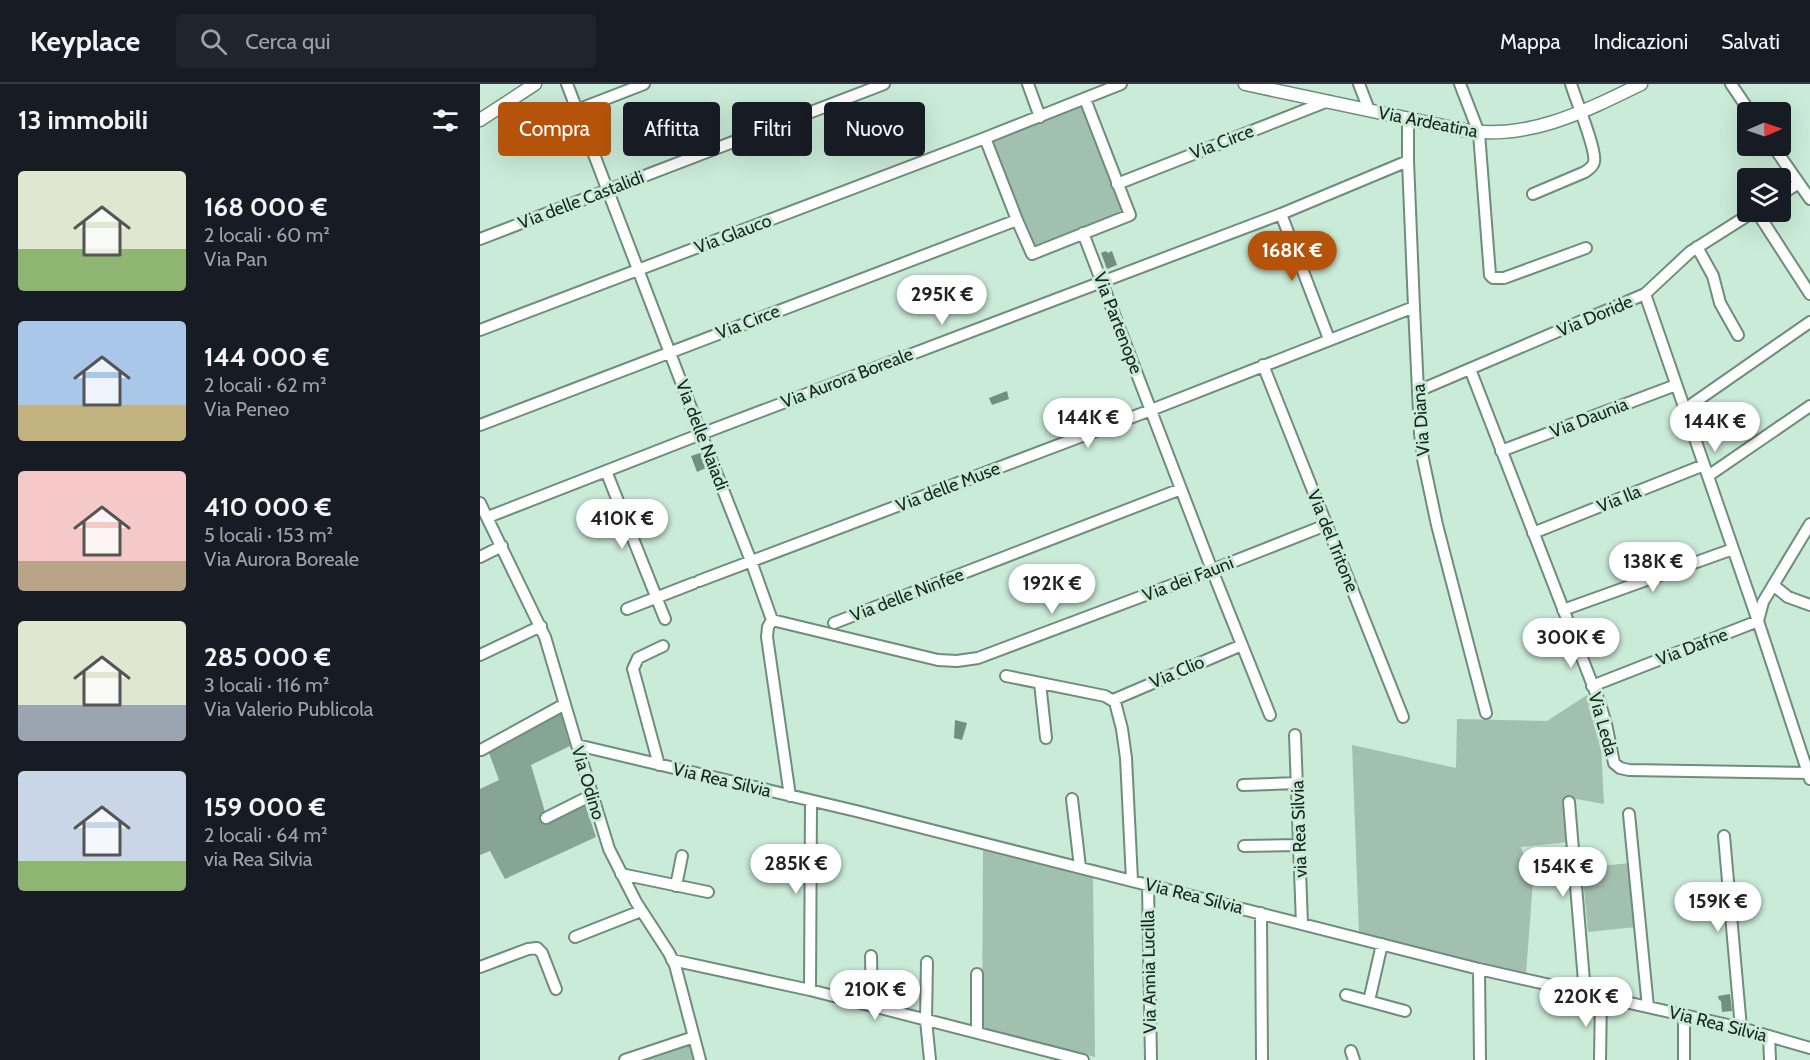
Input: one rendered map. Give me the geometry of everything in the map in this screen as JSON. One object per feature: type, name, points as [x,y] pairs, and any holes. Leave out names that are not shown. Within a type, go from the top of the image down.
[{"type":"main road","points":[[480,120],[535,84]]},
{"type":"main road","name":"Via Ardeatina","points":[[1245,84],[1479,133],[1493,133],[1548,124],[1581,113],[1641,84]]},
{"type":"street","name":"Via delle Naiadi","points":[[567,84],[574,102]]},
{"type":"street","points":[[598,102],[644,84]]},
{"type":"street","name":"Via delle Castalidi","points":[[480,239],[884,84]]},
{"type":"street","points":[[1028,84],[1040,117]]},
{"type":"street","points":[[986,138],[1032,254],[1130,215],[1085,99],[1121,84]]},
{"type":"street","points":[[1359,84],[1369,110]]},
{"type":"street","points":[[1460,84],[1479,133],[1488,268],[1491,277],[1504,278],[1586,248]]},
{"type":"street","points":[[1533,194],[1585,172],[1594,162],[1594,153],[1570,84]]},
{"type":"street","points":[[1731,84],[1743,102]]},
{"type":"street","name":"Via Glauco","points":[[480,330],[1085,99]]},
{"type":"street","name":"Via Circe","points":[[1117,184],[1328,101]]},
{"type":"street","name":"Via Diana","points":[[1408,119],[1414,307],[1420,433],[1425,477],[1486,713]]},
{"type":"street","name":"Via delle Naiadi","points":[[595,156],[772,620],[766,637],[790,796]]},
{"type":"street","points":[[1780,156],[1810,199]]},
{"type":"street","name":"Via Aurora Boreale","points":[[488,518],[701,434],[1281,214],[1408,161]]},
{"type":"street","points":[[1791,188],[1799,183]]},
{"type":"street","points":[[1281,214],[1329,339]]},
{"type":"street","name":"Via Circe","points":[[480,425],[1017,220]]},
{"type":"street","name":"Via Doride","points":[[1418,391],[1645,294],[1683,257],[1738,222]]},
{"type":"street","points":[[1762,222],[1810,294]]},
{"type":"street","name":"Via Partenope","points":[[1083,233],[1270,715]]},
{"type":"street","points":[[1697,247],[1713,276],[1720,303],[1738,335]]},
{"type":"street","points":[[1645,294],[1809,776]]},
{"type":"street","name":"Via delle Muse","points":[[627,609],[1151,410],[1414,307]]},
{"type":"street","points":[[1685,409],[1810,322]]},
{"type":"street","name":"Via del Tritone","points":[[1263,365],[1403,717]]},
{"type":"street","name":"Via Leda","points":[[1470,369],[1606,724],[1614,763],[1620,768],[1629,770],[1809,776]]},
{"type":"street","name":"Via Daunia","points":[[1501,451],[1677,384]]},
{"type":"street","points":[[1708,476],[1810,406]]},
{"type":"street","name":"Via Ila","points":[[1533,533],[1704,465]]},
{"type":"street","points":[[606,471],[665,619]]},
{"type":"street","name":"Via delle Ninfee","points":[[834,622],[1181,489]]},
{"type":"street","name":"Via Odino","points":[[480,503],[541,626],[609,849],[641,911],[672,960],[679,977],[700,1060]]},
{"type":"street","points":[[1758,621],[1763,602],[1810,524]]},
{"type":"street","name":"Via dei Fauni","points":[[772,620],[938,660],[978,658],[1326,525]]},
{"type":"street","points":[[480,557],[502,546]]},
{"type":"street","points":[[1563,610],[1733,549]]},
{"type":"street","points":[[1773,585],[1788,597],[1810,605]]},
{"type":"street","name":"Via Dafne","points":[[1592,686],[1758,621]]},
{"type":"street","points":[[480,655],[541,626]]},
{"type":"street","name":"Via Clio","points":[[1113,700],[1242,645]]},
{"type":"street","points":[[659,765],[633,669],[638,658],[663,646]]},
{"type":"street","points":[[1006,676],[1105,696],[1113,700],[1117,708],[1125,751],[1132,880]]},
{"type":"street","points":[[1040,683],[1046,738]]},
{"type":"street","points":[[481,750],[565,704]]},
{"type":"street","name":"via Rea Silvia","points":[[1295,735],[1302,924]]},
{"type":"street","name":"Via Rea Silvia","points":[[577,745],[1080,867],[1479,969],[1741,1028],[1810,1048]]},
{"type":"street","points":[[1243,785],[1297,783]]},
{"type":"street","points":[[546,818],[592,795]]},
{"type":"street","points":[[1072,799],[1080,867]]},
{"type":"street","points":[[810,990],[811,801]]},
{"type":"street","points":[[1569,802],[1585,993]]},
{"type":"street","name":"via Rea Silvia","points":[[1629,814],[1648,1007]]},
{"type":"street","name":"via Rea Silvia","points":[[1724,836],[1741,1028]]},
{"type":"street","points":[[1244,846],[1299,845]]},
{"type":"street","points":[[676,885],[682,856]]},
{"type":"street","points":[[621,874],[708,892]]},
{"type":"street","name":"Via Annia Lucilla","points":[[1148,884],[1151,1060]]},
{"type":"street","points":[[575,937],[641,911]]},
{"type":"street","points":[[1261,913],[1262,1060]]},
{"type":"street","points":[[1369,1001],[1382,944]]},
{"type":"street","points":[[480,967],[528,949],[537,948],[542,953],[556,989]]},
{"type":"street","points":[[871,956],[872,1006]]},
{"type":"street","points":[[672,960],[810,990],[1083,1060]]},
{"type":"street","points":[[927,962],[926,1020],[930,1060]]},
{"type":"street","points":[[1479,969],[1480,1060]]},
{"type":"street","points":[[977,974],[977,1033]]},
{"type":"street","points":[[1346,995],[1405,1011]]},
{"type":"street","points":[[1600,1060],[1601,996]]},
{"type":"street","name":"via Rea Silvia","points":[[1684,1015],[1684,1060]]},
{"type":"street","name":"via Rea Silvia","points":[[1769,1036],[1770,1060]]},
{"type":"street","points":[[625,1060],[694,1037]]},
{"type":"shaded area","points":[[1085,99],[1130,215],[1032,254],[985,138]]},
{"type":"shaded area","points":[[1106,251],[1108,253],[1112,251],[1117,265],[1107,269],[1101,253]]},
{"type":"shaded area","points":[[1007,391],[1009,399],[992,405],[989,398]]},
{"type":"shaded area","points":[[700,453],[706,468],[697,472],[691,456]]},
{"type":"shaded area","points":[[1587,695],[1600,726],[1604,804],[1565,797],[1568,842],[1521,847],[1533,881],[1526,974],[1359,933],[1352,745],[1456,768],[1457,719],[1547,721]]},
{"type":"shaded area","points":[[561,713],[570,746],[531,765],[548,822],[585,804],[596,837],[505,879],[490,851],[480,855],[480,789],[499,780],[489,753]]},
{"type":"shaded area","points":[[955,720],[967,723],[962,740],[954,738]]},
{"type":"shaded area","points":[[983,848],[1093,877],[1095,1057],[982,1029]]},
{"type":"shaded area","points":[[1630,863],[1636,927],[1588,932],[1582,868]]},
{"type":"shaded area","points":[[1730,994],[1732,1011],[1722,1012],[1718,996]]},
{"type":"shaded area","points":[[689,1044],[694,1060],[642,1060]]}]
